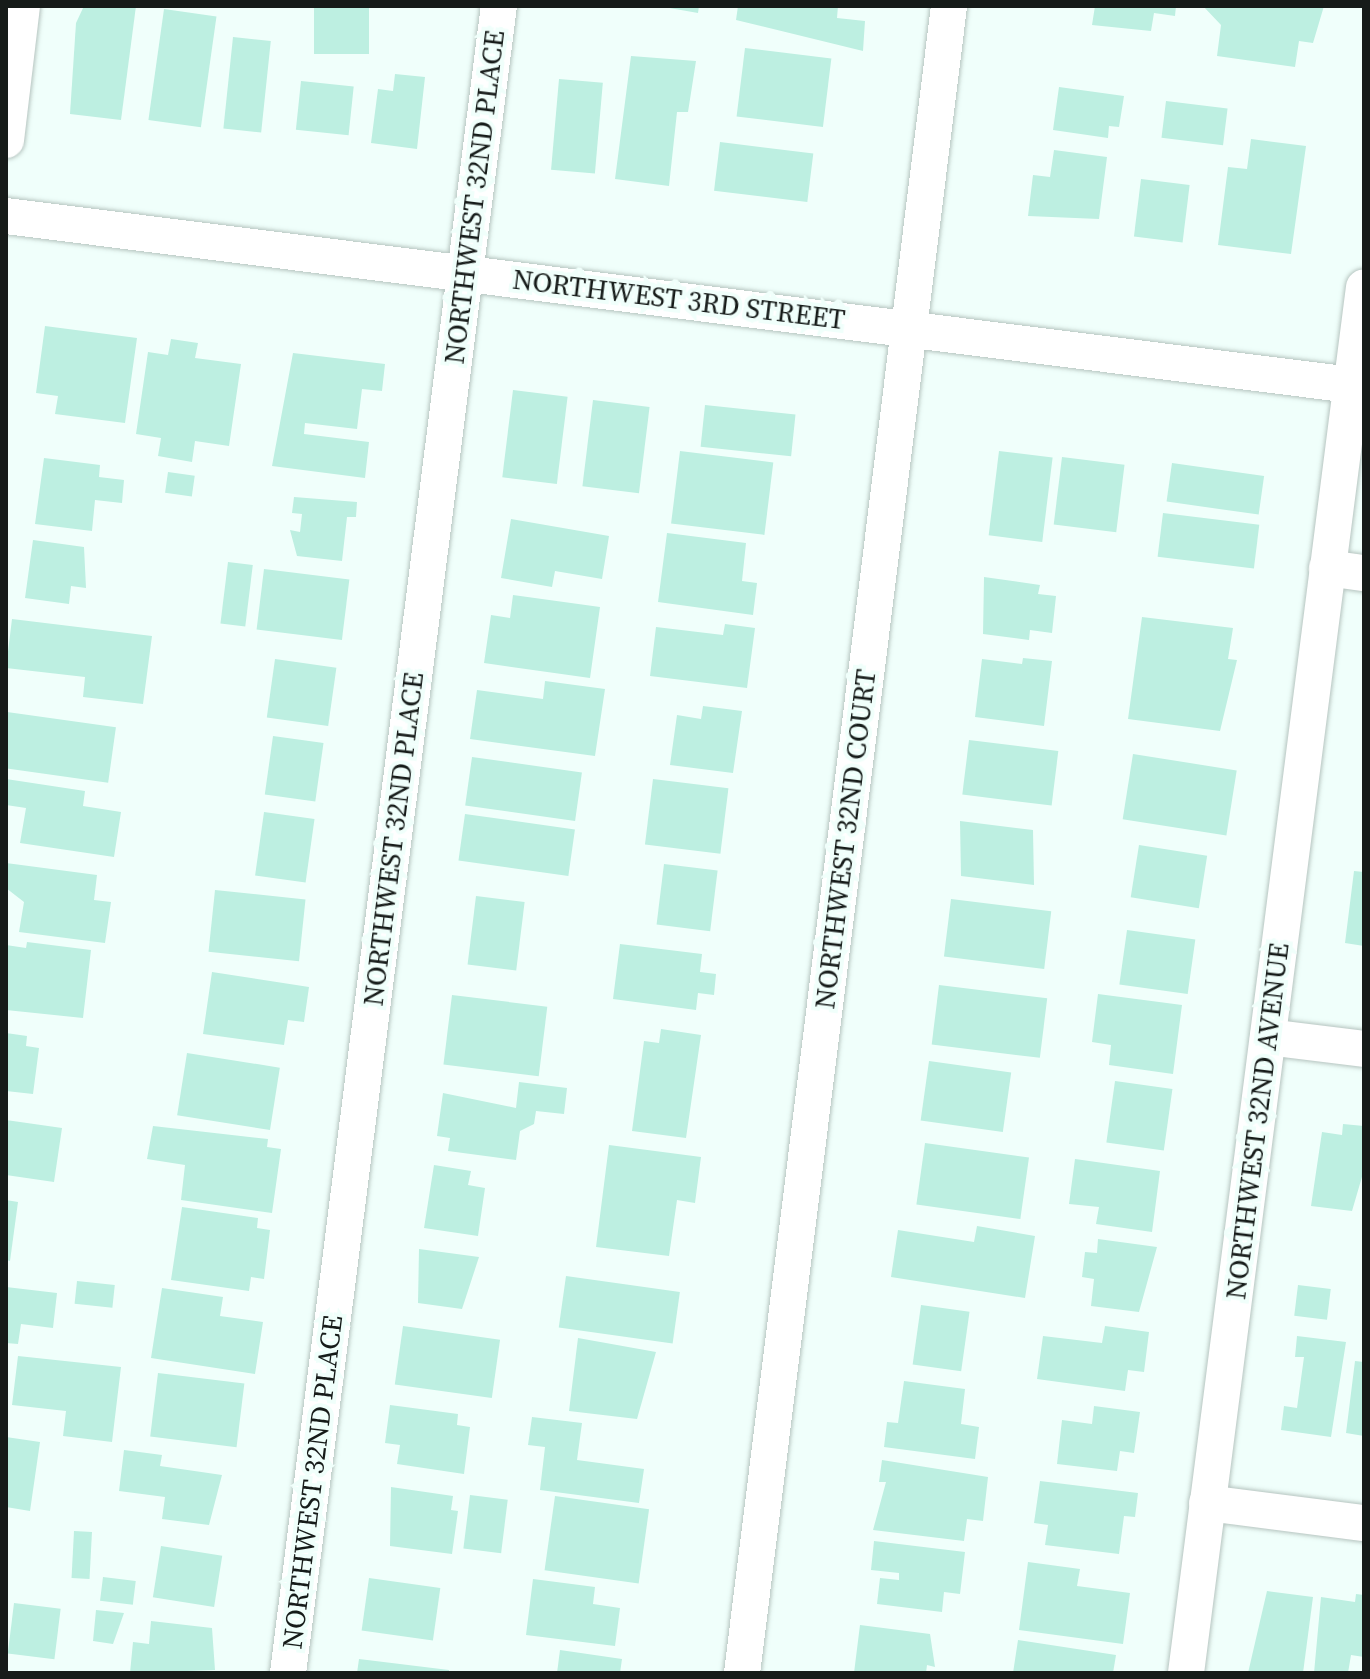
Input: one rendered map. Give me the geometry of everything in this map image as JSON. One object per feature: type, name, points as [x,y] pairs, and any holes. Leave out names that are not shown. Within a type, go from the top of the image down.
[{"type":"street","points":[[6,140],[22,6]]},
{"type":"street","name":"NORTHWEST 32ND PLACE","points":[[288,1673],[499,6]]},
{"type":"street","name":"NORTHWEST 32ND COURT","points":[[742,1673],[949,6]]},
{"type":"street","name":"NORTHWEST 3RD STREET","points":[[6,216],[1352,385]]},
{"type":"street","points":[[1352,385],[1364,287]]},
{"type":"street","name":"NORTHWEST 32ND AVENUE","points":[[1186,1673],[1352,385]]},
{"type":"street","points":[[1327,568],[1364,573]]},
{"type":"street","points":[[1268,1037],[1364,1049]]},
{"type":"street","points":[[1207,1503],[1364,1523]]},
{"type":"building","points":[[84,6],[136,6],[121,120],[70,114],[76,23]]},
{"type":"building","points":[[314,6],[369,6],[369,54],[314,54]]},
{"type":"building","points":[[658,6],[699,6],[698,13]]},
{"type":"building","points":[[738,6],[838,6],[837,18],[865,21],[863,51],[736,20]]},
{"type":"building","points":[[1095,6],[1176,6],[1175,16],[1154,13],[1151,31],[1092,25]]},
{"type":"building","points":[[1203,6],[1324,6],[1313,43],[1299,41],[1295,67],[1217,56],[1221,25]]},
{"type":"building","points":[[164,9],[216,16],[201,127],[148,120]]},
{"type":"building","points":[[233,37],[271,41],[261,132],[223,128]]},
{"type":"building","points":[[745,48],[831,59],[823,127],[737,116]]},
{"type":"building","points":[[631,56],[696,61],[688,112],[677,112],[669,186],[615,179]]},
{"type":"building","points":[[395,74],[425,77],[417,149],[371,143],[378,89],[393,91]]},
{"type":"building","points":[[559,79],[603,83],[595,173],[551,170]]},
{"type":"building","points":[[301,81],[354,87],[349,135],[296,130]]},
{"type":"building","points":[[1059,87],[1124,96],[1119,127],[1109,126],[1108,138],[1053,130]]},
{"type":"building","points":[[1166,101],[1228,109],[1223,145],[1161,138]]},
{"type":"building","points":[[1251,139],[1306,146],[1291,254],[1218,245],[1228,167],[1247,169]]},
{"type":"building","points":[[720,142],[813,153],[807,202],[714,191]]},
{"type":"building","points":[[1054,150],[1107,157],[1099,219],[1028,216],[1033,175],[1050,177]]},
{"type":"building","points":[[1141,179],[1190,185],[1183,243],[1134,237]]},
{"type":"building","points":[[45,326],[137,338],[125,423],[55,414],[58,396],[36,393]]},
{"type":"building","points":[[171,339],[198,343],[195,358],[241,364],[229,446],[195,441],[192,462],[158,456],[161,438],[136,434],[148,352],[168,355]]},
{"type":"building","points":[[293,353],[385,364],[382,391],[362,389],[357,429],[305,423],[304,434],[369,442],[365,478],[272,466]]},
{"type":"building","points":[[513,390],[568,397],[557,484],[502,477]]},
{"type":"building","points":[[593,400],[650,407],[639,493],[582,486]]},
{"type":"building","points":[[705,405],[796,415],[791,456],[701,447]]},
{"type":"building","points":[[680,451],[773,462],[764,535],[671,523]]},
{"type":"building","points":[[999,451],[1053,458],[1042,542],[989,535]]},
{"type":"building","points":[[1062,457],[1125,465],[1116,532],[1054,524]]},
{"type":"building","points":[[44,458],[100,465],[99,477],[124,480],[122,503],[95,500],[92,531],[35,524]]},
{"type":"building","points":[[1172,463],[1264,476],[1259,515],[1167,502]]},
{"type":"building","points":[[168,472],[195,476],[192,497],[165,493]]},
{"type":"building","points":[[294,497],[357,502],[356,517],[347,517],[342,561],[297,556],[290,530],[300,532],[302,514],[292,513]]},
{"type":"building","points":[[1163,513],[1259,525],[1254,568],[1158,557]]},
{"type":"building","points":[[511,519],[609,536],[602,579],[555,571],[552,587],[501,578]]},
{"type":"building","points":[[667,533],[746,543],[742,581],[757,583],[753,615],[658,602]]},
{"type":"building","points":[[33,540],[84,547],[86,588],[71,586],[69,604],[25,598]]},
{"type":"building","points":[[228,562],[253,565],[245,627],[220,624]]},
{"type":"building","points":[[264,569],[349,579],[342,640],[257,630]]},
{"type":"building","points":[[984,577],[1040,585],[1038,594],[1056,596],[1052,633],[1030,630],[1029,640],[983,634]]},
{"type":"building","points":[[513,595],[600,607],[590,678],[484,663],[491,615],[510,618]]},
{"type":"building","points":[[1142,617],[1233,628],[1228,659],[1237,660],[1220,731],[1128,719]]},
{"type":"building","points":[[12,619],[152,636],[143,704],[83,697],[85,677],[6,668]]},
{"type":"building","points":[[725,624],[755,628],[747,688],[650,676],[656,627],[723,635]]},
{"type":"building","points":[[1023,658],[1052,661],[1044,726],[975,717],[982,659],[1022,664]]},
{"type":"building","points":[[275,659],[336,668],[328,726],[267,717]]},
{"type":"building","points":[[545,681],[605,689],[595,756],[470,739],[477,690],[543,699]]},
{"type":"building","points":[[703,706],[742,711],[733,773],[670,765],[677,715],[701,719]]},
{"type":"building","points":[[7,712],[116,727],[108,783],[6,768]]},
{"type":"building","points":[[273,736],[324,743],[315,802],[265,794]]},
{"type":"building","points":[[969,740],[1058,751],[1052,806],[962,795]]},
{"type":"building","points":[[1133,754],[1237,770],[1226,836],[1123,819]]},
{"type":"building","points":[[472,757],[582,772],[575,821],[465,806]]},
{"type":"building","points":[[6,779],[85,791],[83,806],[121,812],[114,857],[20,843],[26,808],[6,805]]},
{"type":"building","points":[[653,779],[728,788],[720,854],[645,845]]},
{"type":"building","points":[[264,812],[315,819],[306,882],[255,875]]},
{"type":"building","points":[[465,814],[575,829],[568,876],[458,861]]},
{"type":"building","points":[[960,821],[1033,830],[1034,885],[961,876]]},
{"type":"building","points":[[1139,845],[1207,856],[1199,908],[1131,897]]},
{"type":"building","points":[[6,863],[97,875],[94,900],[111,902],[105,943],[19,932],[24,902],[6,888]]},
{"type":"building","points":[[664,864],[718,871],[710,931],[657,925]]},
{"type":"building","points":[[1354,871],[1364,872],[1364,946],[1345,943]]},
{"type":"building","points":[[215,890],[306,900],[299,961],[209,952]]},
{"type":"building","points":[[476,896],[525,902],[516,970],[468,964]]},
{"type":"building","points":[[951,899],[1051,911],[1044,969],[944,957]]},
{"type":"building","points":[[1127,930],[1195,940],[1188,994],[1119,984]]},
{"type":"building","points":[[27,942],[91,950],[83,1018],[6,1010],[6,945],[26,948]]},
{"type":"building","points":[[620,944],[702,954],[700,972],[716,974],[714,995],[698,993],[696,1010],[613,999]]},
{"type":"building","points":[[212,972],[309,987],[304,1022],[288,1020],[284,1045],[203,1034]]},
{"type":"building","points":[[939,985],[1047,998],[1040,1058],[932,1045]]},
{"type":"building","points":[[1098,994],[1182,1005],[1173,1074],[1109,1065],[1111,1045],[1092,1042]]},
{"type":"building","points":[[452,995],[547,1007],[539,1076],[443,1064]]},
{"type":"building","points":[[661,1029],[701,1035],[686,1138],[632,1131],[644,1041],[659,1043]]},
{"type":"building","points":[[6,1033],[27,1036],[26,1046],[39,1048],[33,1094],[6,1091]]},
{"type":"building","points":[[187,1053],[280,1068],[270,1130],[177,1115]]},
{"type":"building","points":[[929,1061],[1011,1073],[1003,1132],[921,1120]]},
{"type":"building","points":[[1115,1081],[1172,1089],[1164,1150],[1106,1142]]},
{"type":"building","points":[[519,1082],[567,1088],[564,1114],[536,1111],[534,1124],[520,1131],[516,1160],[448,1151],[450,1138],[437,1136],[443,1093],[516,1108]]},
{"type":"building","points":[[6,1120],[62,1128],[54,1182],[6,1175]]},
{"type":"building","points":[[1343,1124],[1364,1126],[1364,1170],[1352,1211],[1311,1206],[1322,1132],[1342,1135]]},
{"type":"building","points":[[153,1126],[268,1139],[267,1147],[281,1149],[272,1213],[181,1200],[185,1165],[147,1159]]},
{"type":"building","points":[[925,1143],[1029,1158],[1020,1219],[916,1204]]},
{"type":"building","points":[[609,1145],[701,1157],[695,1203],[677,1200],[669,1256],[596,1247]]},
{"type":"building","points":[[1075,1159],[1160,1171],[1152,1232],[1096,1224],[1099,1207],[1069,1204]]},
{"type":"building","points":[[434,1165],[471,1171],[468,1185],[485,1188],[478,1236],[424,1228]]},
{"type":"building","points":[[6,1200],[18,1202],[10,1261],[6,1260]]},
{"type":"building","points":[[182,1207],[258,1218],[257,1228],[270,1230],[264,1279],[251,1277],[249,1291],[171,1280]]},
{"type":"building","points":[[977,1226],[1035,1236],[1025,1298],[891,1277],[898,1230],[974,1242]]},
{"type":"building","points":[[1098,1239],[1157,1247],[1139,1312],[1091,1306],[1094,1279],[1082,1277],[1085,1252],[1097,1253]]},
{"type":"building","points":[[419,1249],[479,1257],[462,1309],[418,1303]]},
{"type":"building","points":[[566,1276],[680,1292],[673,1343],[559,1327]]},
{"type":"building","points":[[77,1281],[115,1285],[112,1308],[75,1304]]},
{"type":"building","points":[[1298,1285],[1331,1289],[1327,1320],[1294,1316]]},
{"type":"building","points":[[6,1287],[57,1293],[53,1328],[21,1324],[18,1344],[6,1343]]},
{"type":"building","points":[[162,1288],[223,1297],[220,1316],[263,1322],[255,1374],[151,1358]]},
{"type":"building","points":[[921,1305],[970,1312],[961,1371],[913,1364]]},
{"type":"building","points":[[403,1326],[500,1340],[492,1398],[395,1384]]},
{"type":"building","points":[[1105,1326],[1149,1332],[1144,1372],[1128,1370],[1125,1391],[1037,1379],[1043,1336],[1102,1343]]},
{"type":"building","points":[[1297,1336],[1346,1342],[1331,1437],[1281,1430],[1284,1406],[1297,1408],[1304,1357],[1295,1357]]},
{"type":"building","points":[[578,1338],[656,1352],[637,1419],[569,1411]]},
{"type":"building","points":[[18,1356],[121,1367],[112,1442],[63,1436],[66,1411],[12,1405]]},
{"type":"building","points":[[1355,1361],[1364,1362],[1364,1436],[1346,1433]]},
{"type":"building","points":[[158,1373],[244,1384],[237,1447],[150,1437]]},
{"type":"building","points":[[904,1381],[965,1389],[961,1424],[979,1427],[975,1459],[884,1447],[887,1422],[898,1423]]},
{"type":"building","points":[[390,1405],[458,1414],[457,1425],[470,1427],[464,1474],[397,1464],[400,1445],[385,1443]]},
{"type":"building","points":[[1094,1406],[1140,1412],[1134,1453],[1120,1451],[1117,1471],[1057,1464],[1062,1420],[1092,1424]]},
{"type":"building","points":[[532,1417],[582,1423],[577,1460],[644,1469],[639,1503],[540,1490],[545,1447],[528,1445]]},
{"type":"building","points":[[6,1437],[40,1442],[30,1511],[6,1507]]},
{"type":"building","points":[[124,1450],[162,1455],[160,1466],[222,1475],[209,1525],[162,1519],[165,1497],[119,1491]]},
{"type":"building","points":[[882,1460],[988,1477],[983,1521],[967,1519],[964,1541],[873,1530],[886,1482],[879,1482]]},
{"type":"building","points":[[1040,1481],[1138,1493],[1135,1517],[1124,1516],[1119,1554],[1045,1545],[1048,1525],[1034,1523]]},
{"type":"building","points":[[391,1487],[453,1496],[451,1510],[458,1511],[452,1554],[390,1546]]},
{"type":"building","points":[[470,1495],[508,1500],[501,1553],[463,1549]]},
{"type":"building","points":[[555,1496],[649,1509],[639,1583],[545,1570]]},
{"type":"building","points":[[74,1531],[92,1532],[90,1579],[72,1578]]},
{"type":"building","points":[[874,1541],[965,1552],[960,1594],[944,1592],[942,1612],[877,1604],[880,1578],[899,1580],[899,1573],[871,1570]]},
{"type":"building","points":[[161,1546],[222,1556],[214,1607],[153,1597]]},
{"type":"building","points":[[1028,1562],[1080,1569],[1077,1586],[1130,1593],[1123,1644],[1019,1630]]},
{"type":"building","points":[[103,1577],[136,1581],[133,1605],[100,1601]]},
{"type":"building","points":[[369,1578],[440,1588],[433,1641],[362,1630]]},
{"type":"building","points":[[533,1579],[595,1587],[593,1604],[620,1608],[615,1646],[526,1635]]},
{"type":"building","points":[[1267,1591],[1313,1597],[1303,1673],[1248,1673]]},
{"type":"building","points":[[1356,1594],[1364,1595],[1364,1657],[1351,1655],[1348,1673],[1314,1673],[1321,1597],[1355,1602]]},
{"type":"building","points":[[14,1603],[61,1609],[54,1659],[8,1654]]},
{"type":"building","points":[[96,1610],[124,1613],[113,1644],[93,1641]]},
{"type":"building","points":[[151,1621],[212,1628],[215,1670],[130,1673],[133,1642],[149,1644]]},
{"type":"building","points":[[860,1625],[930,1634],[935,1667],[927,1665],[926,1673],[854,1673]]},
{"type":"building","points":[[1018,1640],[1116,1655],[1113,1673],[1013,1673]]},
{"type":"building","points":[[560,1650],[622,1659],[620,1673],[557,1673]]},
{"type":"building","points":[[359,1659],[449,1670],[449,1673],[357,1673]]}]
